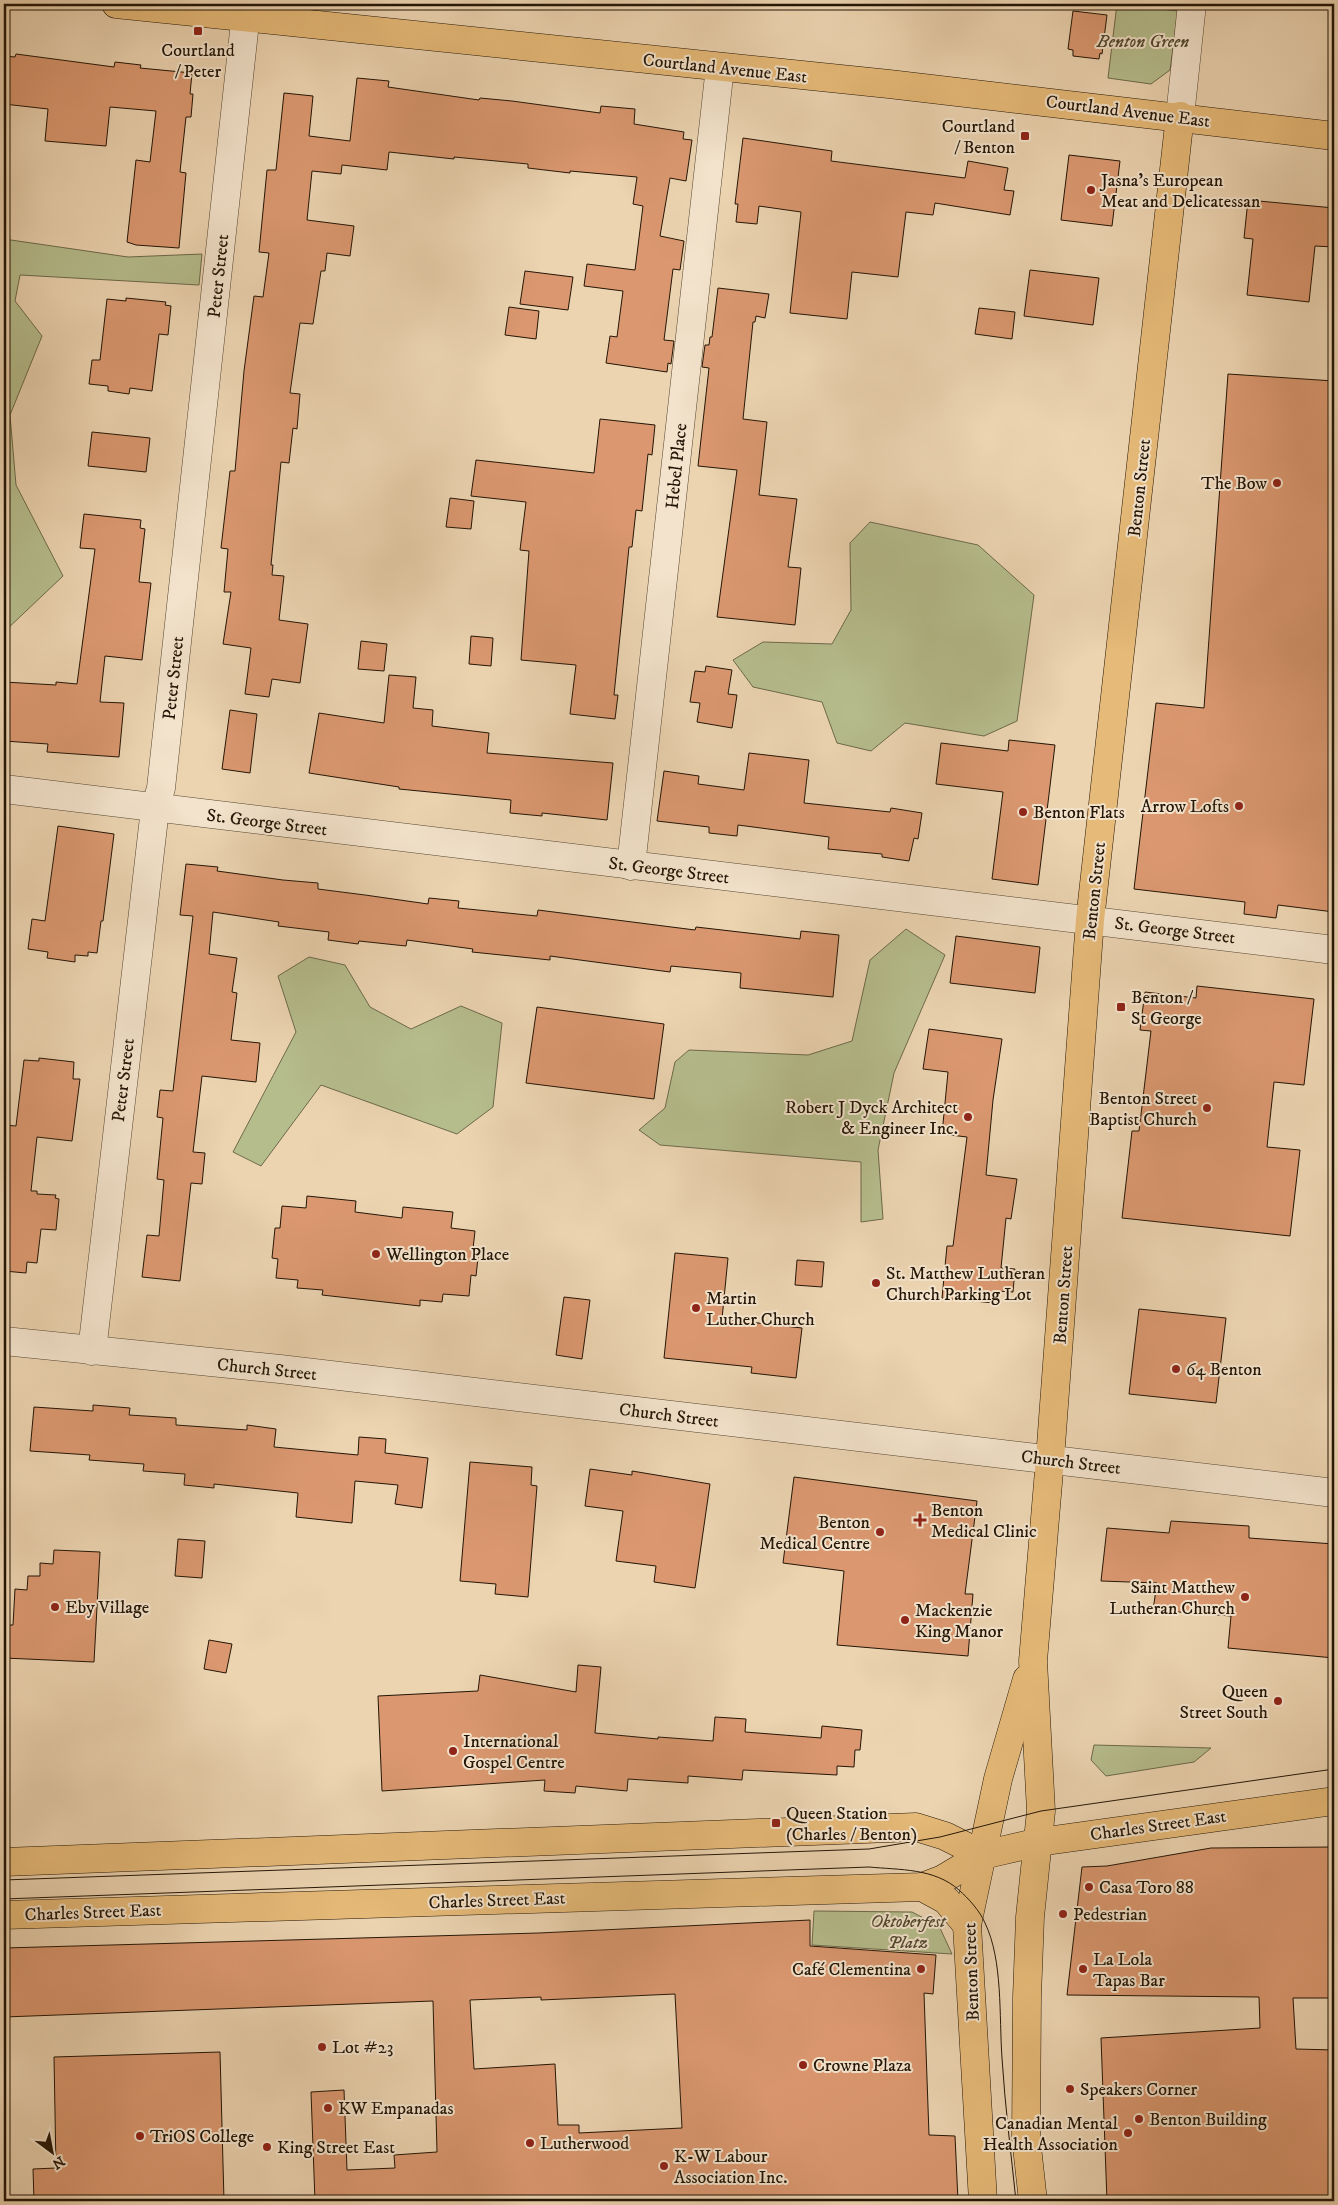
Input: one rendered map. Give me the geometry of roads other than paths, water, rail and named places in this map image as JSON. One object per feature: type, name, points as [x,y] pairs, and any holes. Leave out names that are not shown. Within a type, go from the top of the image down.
[{"type":"main road","name":"Courtland Avenue East","points":[[116,4],[246,11],[720,67],[1180,116],[1334,136]]},
{"type":"main road","name":"Benton Street","points":[[1033,2201],[1026,2138],[1027,1997],[1030,1917],[1041,1811],[1032,1661],[1050,1459],[1090,920],[1180,116]]},
{"type":"main road","name":"Benton Street","points":[[983,2201],[967,1925],[998,1779],[1032,1661]]},
{"type":"main road","name":"Charles Street East","points":[[4,1915],[922,1887],[943,1879],[983,1855],[1039,1842],[1334,1802]]},
{"type":"main road","points":[[4,1862],[916,1827],[945,1836],[983,1855]]},
{"type":"main road","points":[[922,1887],[946,1900],[967,1925]]},
{"type":"street","name":"Benton Street","points":[[1180,116],[1192,4]]},
{"type":"street","name":"Peter Street","points":[[92,1351],[155,809],[161,788],[219,274],[246,11]]},
{"type":"street","name":"Hebel Place","points":[[631,866],[720,67]]},
{"type":"street","name":"St. George Street","points":[[4,789],[155,809],[1334,950]]},
{"type":"street","name":"Church Street","points":[[4,1341],[280,1369],[1334,1493]]},
{"type":"tram line","points":[[4,1880],[869,1849],[940,1837],[1041,1811],[1334,1769]]},
{"type":"tram line","points":[[4,1899],[869,1867],[916,1871],[928,1874],[949,1883],[974,1905],[985,1923],[991,1938],[999,1989],[1003,2076],[1016,2201]]},
{"type":"place","name":"Courtland / Peter","points":[[198,31]]},
{"type":"place","name":"Courtland / Benton","points":[[1025,136]]},
{"type":"place","name":"Jasna's European Meat and Delicatessan","points":[[1091,190]]},
{"type":"place","name":"The Bow","points":[[1277,483]]},
{"type":"place","name":"Arrow Lofts","points":[[1239,806]]},
{"type":"place","name":"Benton Flats","points":[[1023,812]]},
{"type":"place","name":"Benton / St George","points":[[1121,1007]]},
{"type":"place","name":"Benton Street Baptist Church","points":[[1207,1108]]},
{"type":"place","name":"Robert J Dyck Architect & Engineer Inc.","points":[[968,1117]]},
{"type":"place","name":"Wellington Place","points":[[376,1254]]},
{"type":"place","name":"St. Matthew Lutheran Church Parking Lot","points":[[876,1283]]},
{"type":"place","name":"Martin Luther Church","points":[[696,1308]]},
{"type":"place","name":"64 Benton","points":[[1176,1369]]},
{"type":"place","name":"Benton Medical Clinic","points":[[920,1520]]},
{"type":"place","name":"Benton Medical Centre","points":[[880,1532]]},
{"type":"place","name":"Saint Matthew Lutheran Church","points":[[1245,1597]]},
{"type":"place","name":"Eby Village","points":[[55,1607]]},
{"type":"place","name":"Mackenzie King Manor","points":[[905,1620]]},
{"type":"place","name":"Queen Street South","points":[[1278,1701]]},
{"type":"place","name":"International Gospel Centre","points":[[453,1751]]},
{"type":"place","name":"Queen Station (Charles / Benton)","points":[[776,1823]]},
{"type":"place","name":"Casa Toro 88","points":[[1089,1887]]},
{"type":"place","name":"Pedestrian","points":[[1063,1914]]},
{"type":"place","name":"Café Clementina","points":[[921,1969]]},
{"type":"place","name":"La Lola Tapas Bar","points":[[1083,1969]]},
{"type":"place","name":"Lot #23","points":[[322,2047]]},
{"type":"place","name":"Crowne Plaza","points":[[803,2065]]},
{"type":"place","name":"Speakers Corner","points":[[1070,2089]]},
{"type":"place","name":"KW Empanadas","points":[[328,2108]]},
{"type":"place","name":"Benton Building","points":[[1139,2119]]},
{"type":"place","name":"Canadian Mental Health Association","points":[[1128,2133]]},
{"type":"place","name":"TriOS College","points":[[140,2136]]},
{"type":"place","name":"Lutherwood","points":[[530,2143]]},
{"type":"place","name":"King Street East","points":[[267,2147]]},
{"type":"place","name":"K-W Labour Association Inc.","points":[[664,2166]]},
{"type":"park label","name":"Benton Green","points":[[1143,41]]},
{"type":"park label","name":"Oktoberfest Platz","points":[[908,1931]]}]
